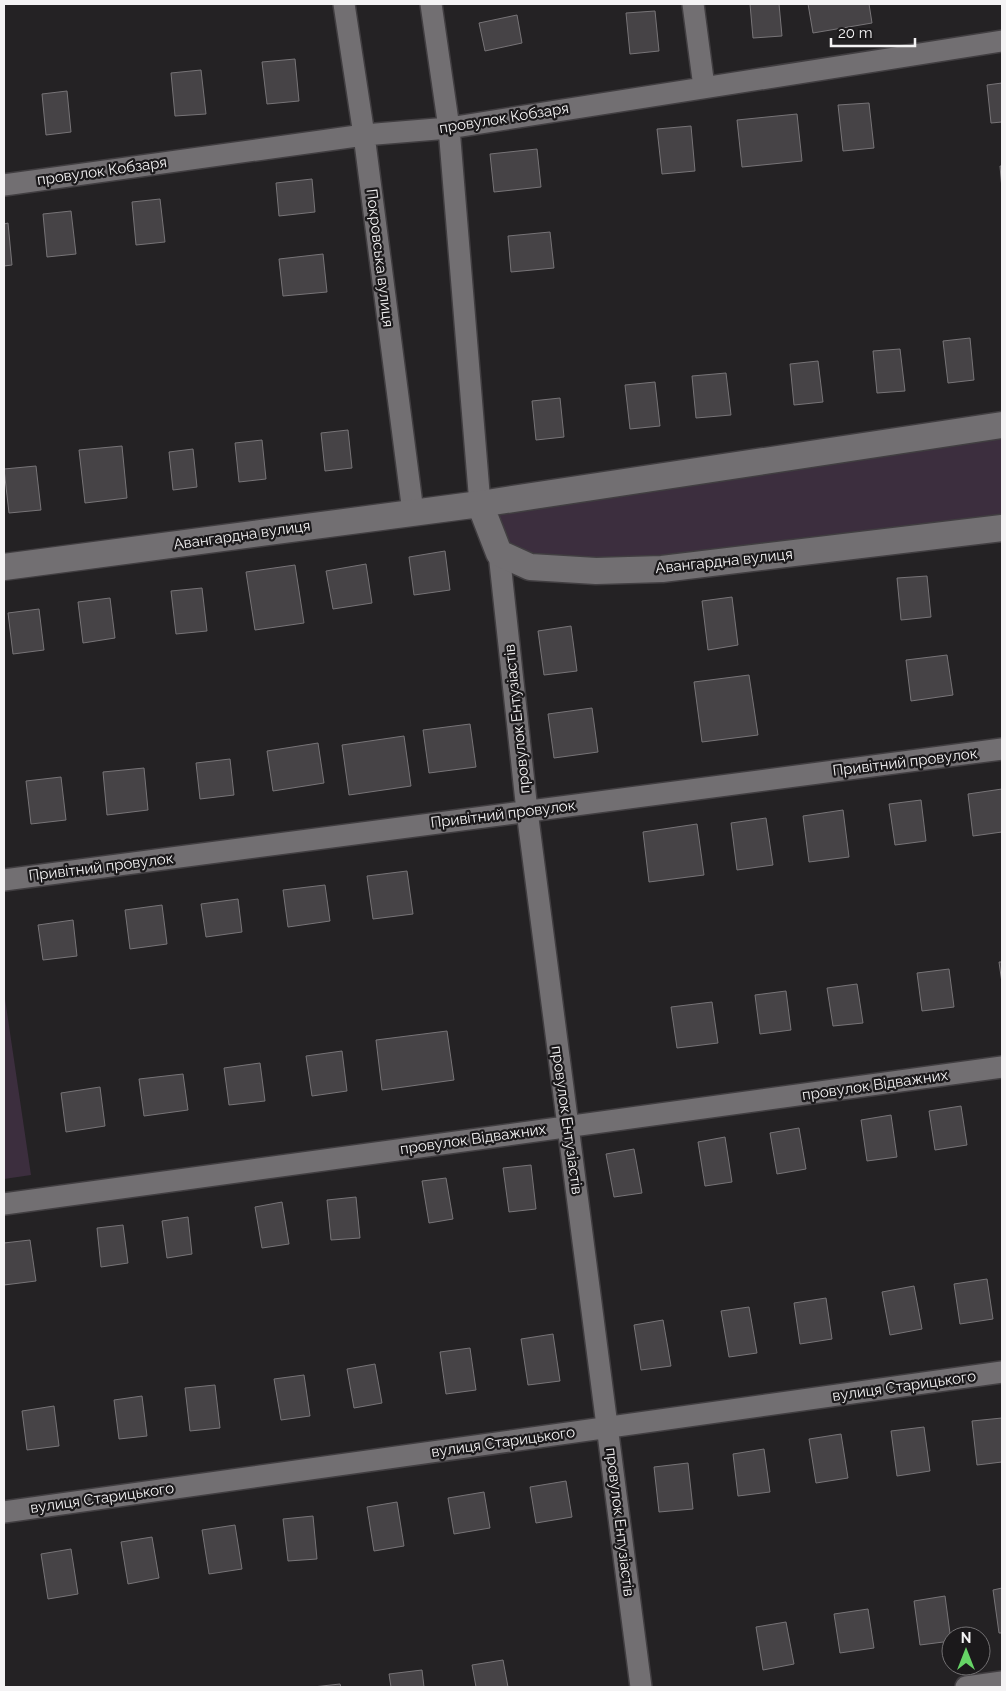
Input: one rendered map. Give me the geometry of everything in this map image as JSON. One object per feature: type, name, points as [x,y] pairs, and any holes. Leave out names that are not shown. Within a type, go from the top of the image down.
[{"type":"street","name":"Покровська вулиця","points":[[344,4],[364,134],[412,512]]},
{"type":"street","points":[[431,4],[449,128],[480,504],[498,553]]},
{"type":"street","points":[[693,4],[704,87]]},
{"type":"street","name":"провулок Кобзаря","points":[[4,185],[364,134],[449,128],[1002,41]]},
{"type":"street","name":"Авангардна вулиця","points":[[4,567],[480,504],[1002,425]]},
{"type":"street","name":"Авангардна вулиця","points":[[498,553],[530,567],[596,571],[662,569],[1002,528]]},
{"type":"street","name":"провулок Ентузіастів","points":[[498,553],[527,811],[641,1687]]},
{"type":"street","name":"Привітний провулок","points":[[4,880],[1002,749]]},
{"type":"street","name":"провулок Відважних","points":[[4,1204],[1002,1067]]},
{"type":"street","name":"вулиця Старицького","points":[[4,1512],[1002,1372]]},
{"type":"street","points":[[966,1687],[1002,1682]]},
{"type":"shaded area","points":[[1002,425],[1002,528],[662,569],[499,553],[480,504]]},
{"type":"shaded area","points":[[4,992],[31,1175],[4,1179]]},
{"type":"building","points":[[750,4],[779,4],[782,36],[753,38]]},
{"type":"building","points":[[808,4],[869,4],[872,23],[813,33]]},
{"type":"building","points":[[655,11],[659,51],[630,54],[626,13]]},
{"type":"building","points":[[517,15],[522,43],[485,51],[479,23]]},
{"type":"building","points":[[295,59],[299,101],[267,104],[262,62]]},
{"type":"building","points":[[201,70],[206,114],[175,116],[171,73]]},
{"type":"building","points":[[1002,83],[1002,122],[991,123],[987,85]]},
{"type":"building","points":[[67,91],[71,132],[46,135],[42,94]]},
{"type":"building","points":[[869,103],[874,148],[843,151],[838,105]]},
{"type":"building","points":[[797,114],[802,161],[742,167],[737,120]]},
{"type":"building","points":[[691,126],[695,171],[662,174],[657,129]]},
{"type":"building","points":[[537,149],[541,187],[494,192],[490,154]]},
{"type":"building","points":[[1000,166],[1002,166],[1002,189]]},
{"type":"building","points":[[312,179],[315,212],[279,216],[276,183]]},
{"type":"building","points":[[160,199],[165,242],[136,245],[132,202]]},
{"type":"building","points":[[71,211],[76,254],[47,257],[43,214]]},
{"type":"building","points":[[8,223],[12,265],[4,266],[4,224]]},
{"type":"building","points":[[550,232],[554,268],[511,272],[508,236]]},
{"type":"building","points":[[323,254],[327,292],[283,296],[279,259]]},
{"type":"building","points":[[970,338],[974,380],[948,383],[943,341]]},
{"type":"building","points":[[900,349],[905,391],[877,393],[873,351]]},
{"type":"building","points":[[818,361],[823,402],[794,405],[790,364]]},
{"type":"building","points":[[726,373],[731,415],[696,418],[692,376]]},
{"type":"building","points":[[655,382],[660,426],[630,429],[625,385]]},
{"type":"building","points":[[560,398],[564,437],[536,440],[532,401]]},
{"type":"building","points":[[348,430],[352,468],[325,471],[321,433]]},
{"type":"building","points":[[262,440],[266,479],[239,482],[235,443]]},
{"type":"building","points":[[122,446],[127,498],[85,503],[79,450]]},
{"type":"building","points":[[193,449],[197,487],[173,490],[169,452]]},
{"type":"building","points":[[36,466],[41,510],[9,513],[4,469]]},
{"type":"building","points":[[445,551],[450,590],[414,595],[409,557]]},
{"type":"building","points":[[366,564],[372,603],[333,609],[326,571]]},
{"type":"building","points":[[295,565],[304,623],[255,630],[246,572]]},
{"type":"building","points":[[927,576],[931,617],[901,620],[897,578]]},
{"type":"building","points":[[202,588],[207,631],[176,634],[171,591]]},
{"type":"building","points":[[732,597],[738,645],[708,650],[702,601]]},
{"type":"building","points":[[110,598],[115,638],[83,643],[78,602]]},
{"type":"building","points":[[39,609],[44,650],[13,654],[8,613]]},
{"type":"building","points":[[571,626],[577,671],[544,675],[538,631]]},
{"type":"building","points":[[947,655],[953,695],[911,701],[906,660]]},
{"type":"building","points":[[749,675],[758,735],[702,742],[694,682]]},
{"type":"building","points":[[592,708],[598,752],[554,758],[548,714]]},
{"type":"building","points":[[470,724],[476,767],[429,773],[423,730]]},
{"type":"building","points":[[404,736],[411,786],[349,795],[342,745]]},
{"type":"building","points":[[318,743],[324,783],[273,791],[267,751]]},
{"type":"building","points":[[230,759],[234,795],[200,799],[196,763]]},
{"type":"building","points":[[144,768],[148,810],[107,815],[103,772]]},
{"type":"building","points":[[61,777],[66,820],[31,824],[26,781]]},
{"type":"building","points":[[1002,789],[1002,832],[973,836],[968,794]]},
{"type":"building","points":[[921,800],[926,841],[895,845],[889,804]]},
{"type":"building","points":[[843,810],[849,857],[809,862],[803,816]]},
{"type":"building","points":[[766,818],[773,865],[737,870],[731,823]]},
{"type":"building","points":[[697,824],[704,875],[649,882],[643,832]]},
{"type":"building","points":[[407,871],[413,914],[373,919],[367,876]]},
{"type":"building","points":[[325,885],[330,921],[288,927],[283,890]]},
{"type":"building","points":[[238,899],[242,932],[206,937],[201,904]]},
{"type":"building","points":[[162,905],[167,944],[130,949],[125,910]]},
{"type":"building","points":[[73,920],[77,956],[43,960],[38,925]]},
{"type":"building","points":[[999,962],[1002,962],[1002,983]]},
{"type":"building","points":[[949,969],[954,1007],[922,1011],[917,973]]},
{"type":"building","points":[[857,984],[863,1023],[833,1026],[827,988]]},
{"type":"building","points":[[786,991],[791,1030],[760,1034],[755,995]]},
{"type":"building","points":[[712,1002],[718,1043],[677,1048],[671,1007]]},
{"type":"building","points":[[447,1031],[454,1080],[382,1090],[376,1040]]},
{"type":"building","points":[[342,1051],[347,1091],[312,1096],[306,1056]]},
{"type":"building","points":[[260,1063],[265,1101],[229,1105],[224,1068]]},
{"type":"building","points":[[183,1074],[188,1110],[144,1116],[139,1079]]},
{"type":"building","points":[[100,1087],[105,1126],[66,1132],[61,1093]]},
{"type":"building","points":[[961,1106],[967,1145],[935,1150],[929,1111]]},
{"type":"building","points":[[891,1115],[897,1157],[867,1161],[861,1120]]},
{"type":"building","points":[[799,1128],[806,1169],[777,1174],[770,1133]]},
{"type":"building","points":[[725,1137],[732,1182],[705,1186],[698,1142]]},
{"type":"building","points":[[634,1149],[642,1193],[614,1197],[606,1154]]},
{"type":"building","points":[[531,1165],[536,1209],[509,1212],[503,1168]]},
{"type":"building","points":[[446,1178],[453,1219],[429,1223],[422,1181]]},
{"type":"building","points":[[356,1197],[360,1238],[331,1240],[327,1200]]},
{"type":"building","points":[[282,1202],[289,1244],[262,1248],[255,1207]]},
{"type":"building","points":[[188,1217],[192,1254],[167,1258],[162,1221]]},
{"type":"building","points":[[123,1225],[128,1263],[101,1267],[97,1228]]},
{"type":"building","points":[[30,1240],[36,1281],[4,1285],[4,1243]]},
{"type":"building","points":[[987,1279],[993,1319],[960,1324],[954,1284]]},
{"type":"building","points":[[914,1286],[922,1329],[890,1335],[882,1292]]},
{"type":"building","points":[[826,1298],[832,1339],[800,1344],[794,1303]]},
{"type":"building","points":[[749,1307],[757,1353],[729,1357],[721,1311]]},
{"type":"building","points":[[663,1320],[671,1366],[641,1370],[634,1325]]},
{"type":"building","points":[[553,1334],[560,1381],[528,1385],[521,1339]]},
{"type":"building","points":[[470,1348],[476,1390],[446,1394],[440,1352]]},
{"type":"building","points":[[375,1364],[382,1403],[354,1408],[347,1369]]},
{"type":"building","points":[[304,1375],[310,1416],[281,1420],[274,1379]]},
{"type":"building","points":[[215,1385],[220,1428],[190,1431],[185,1388]]},
{"type":"building","points":[[142,1396],[147,1436],[119,1439],[114,1400]]},
{"type":"building","points":[[54,1406],[59,1446],[27,1450],[22,1411]]},
{"type":"building","points":[[1002,1418],[1002,1462],[977,1465],[972,1421]]},
{"type":"building","points":[[924,1427],[930,1471],[897,1476],[891,1431]]},
{"type":"building","points":[[841,1434],[848,1478],[816,1483],[809,1439]]},
{"type":"building","points":[[764,1449],[770,1492],[738,1496],[733,1454]]},
{"type":"building","points":[[688,1463],[693,1509],[659,1512],[654,1467]]},
{"type":"building","points":[[566,1481],[572,1517],[536,1523],[530,1487]]},
{"type":"building","points":[[484,1492],[490,1528],[454,1534],[448,1498]]},
{"type":"building","points":[[397,1502],[404,1546],[374,1551],[367,1507]]},
{"type":"building","points":[[313,1516],[317,1559],[288,1561],[283,1519]]},
{"type":"building","points":[[235,1525],[242,1569],[209,1574],[202,1530]]},
{"type":"building","points":[[152,1537],[159,1578],[128,1584],[121,1542]]},
{"type":"building","points":[[71,1549],[78,1594],[48,1599],[41,1554]]},
{"type":"building","points":[[1002,1588],[1002,1633],[999,1633],[993,1590]]},
{"type":"building","points":[[945,1596],[949,1626],[941,1626],[941,1642],[920,1645],[914,1601]]},
{"type":"building","points":[[868,1609],[874,1648],[840,1653],[834,1614]]},
{"type":"building","points":[[786,1622],[794,1664],[763,1670],[756,1627]]},
{"type":"building","points":[[503,1660],[508,1687],[476,1687],[472,1665]]},
{"type":"building","points":[[422,1670],[424,1687],[391,1687],[389,1674]]},
{"type":"building","points":[[340,1684],[341,1687],[313,1687]]}]
